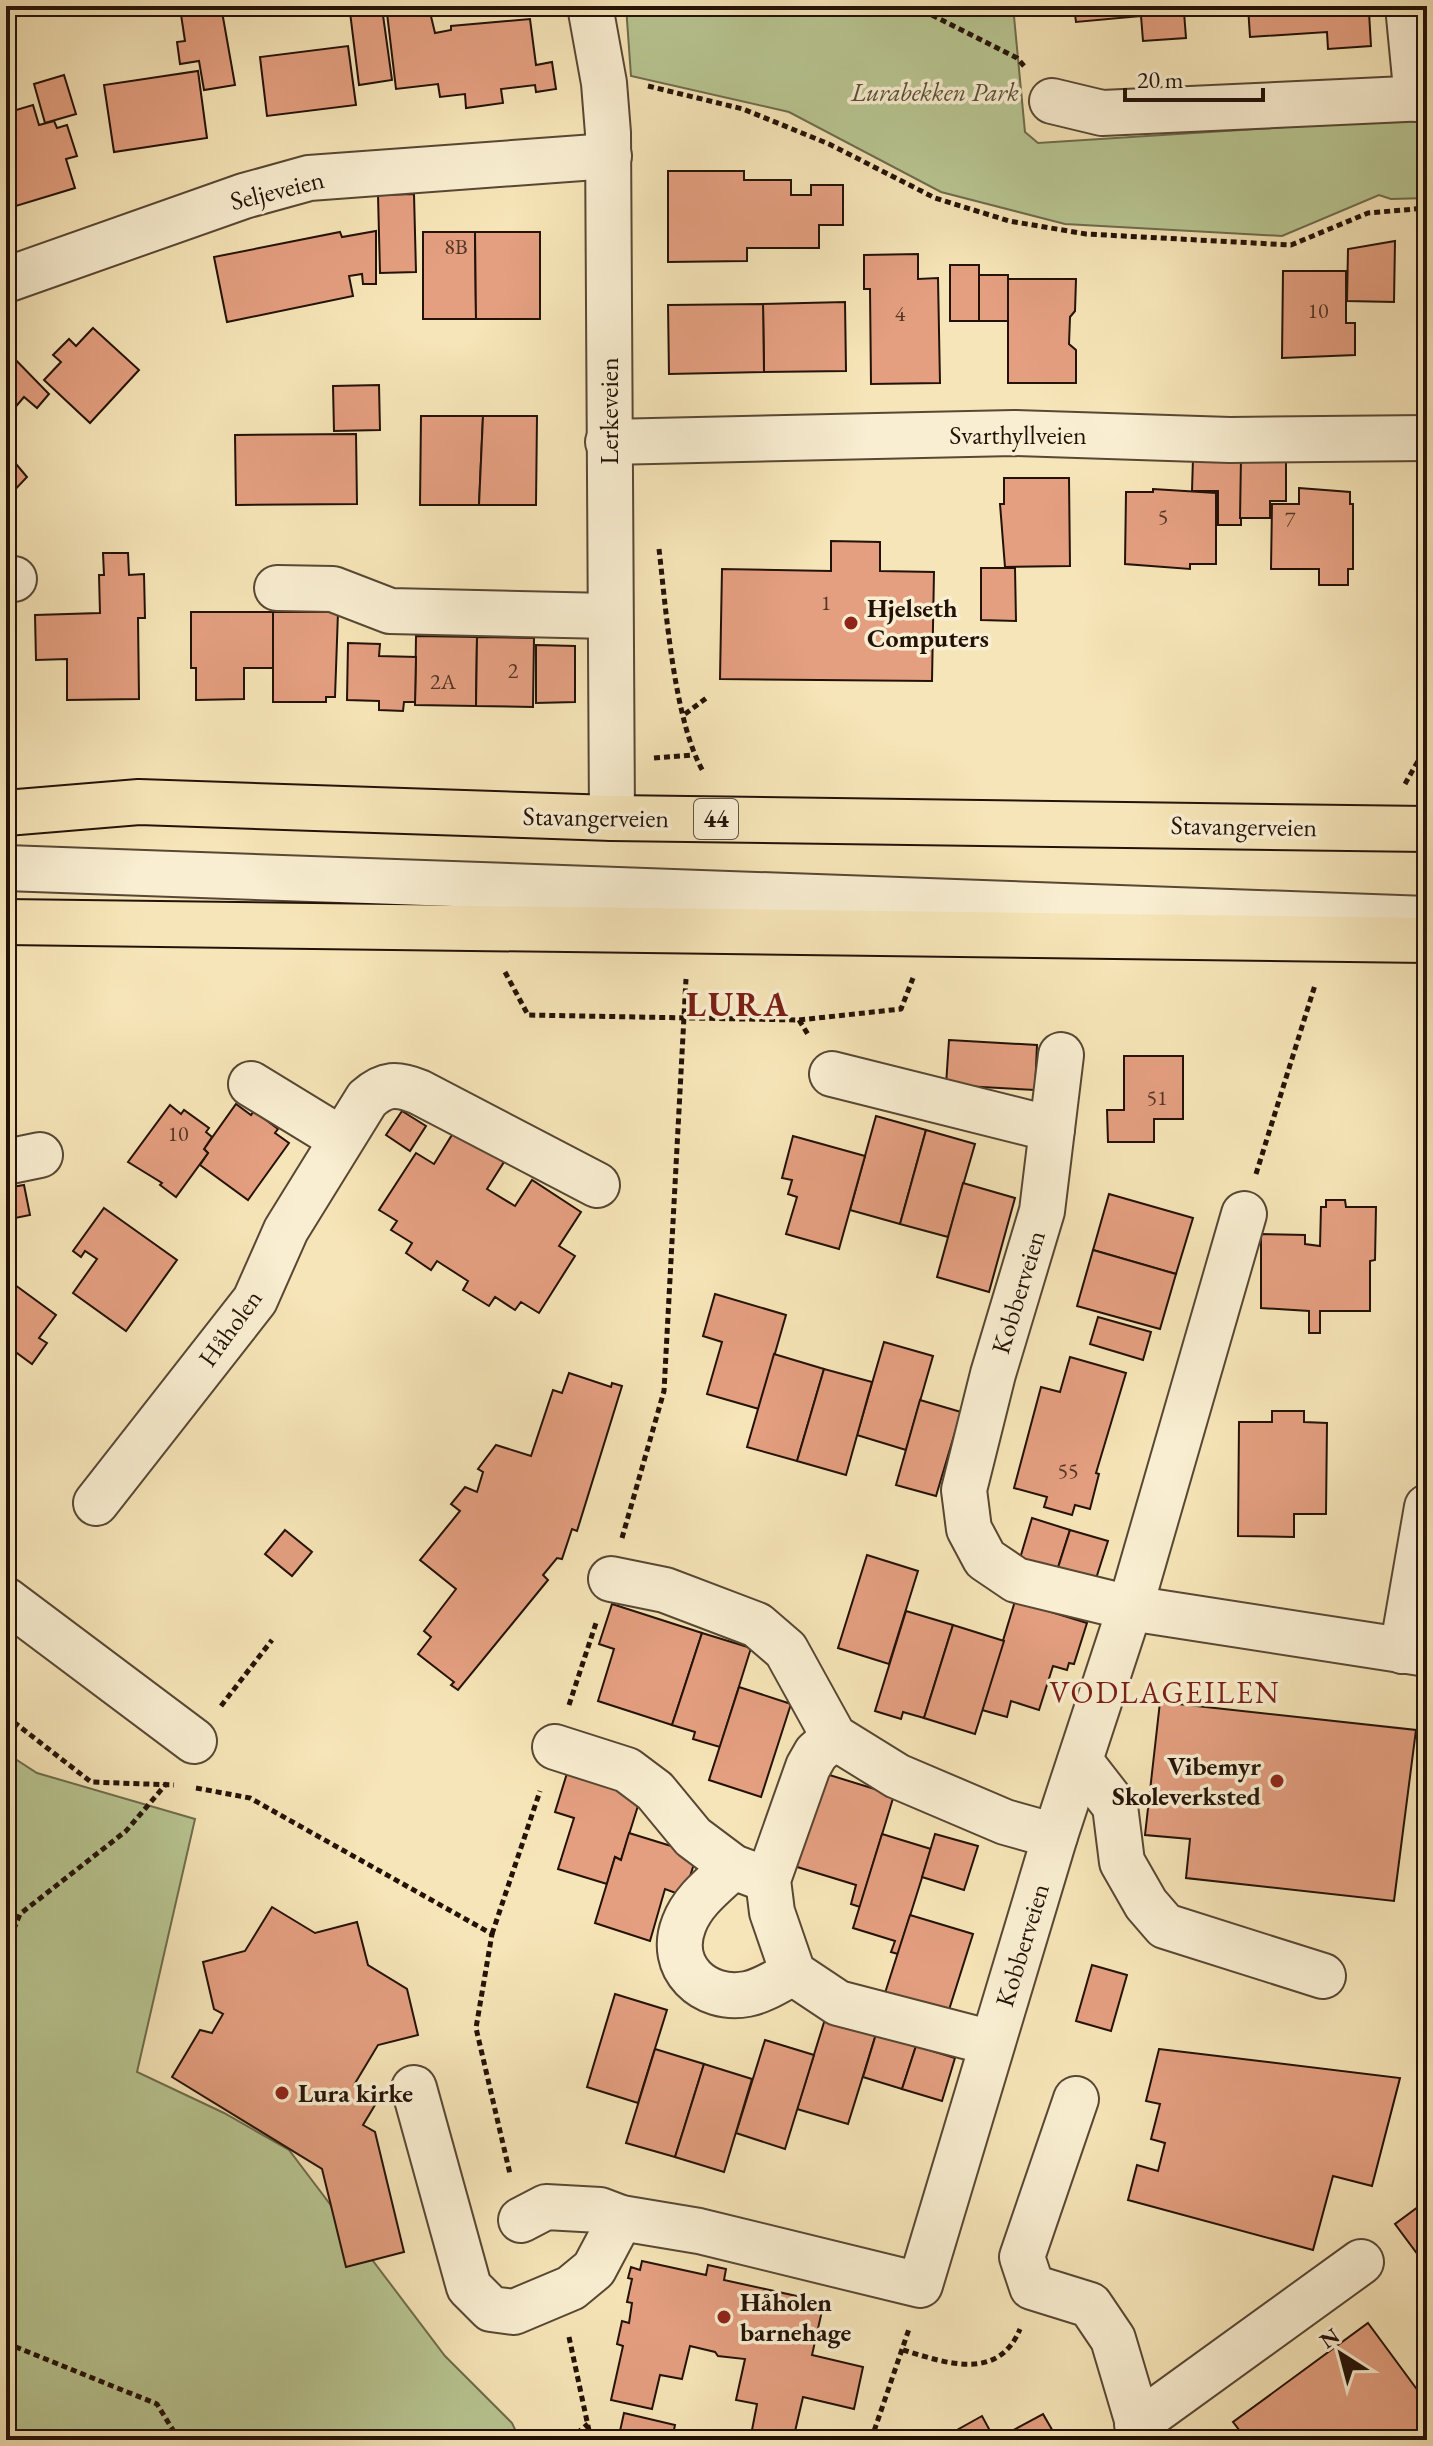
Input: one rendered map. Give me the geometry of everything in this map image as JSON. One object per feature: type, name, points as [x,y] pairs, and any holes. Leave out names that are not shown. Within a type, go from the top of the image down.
[{"type":"main road","name":"Stavangerveien","points":[[6,813],[139,802],[612,818],[1427,829]]},
{"type":"main road","points":[[6,922],[1427,940]]},
{"type":"street","name":"Lerkeveien","points":[[590,6],[604,83],[609,156],[612,818]]},
{"type":"street","points":[[1052,101],[1102,113],[1422,99],[1408,6]]},
{"type":"street","name":"Seljeveien","points":[[6,280],[244,196],[309,178],[609,156]]},
{"type":"street","name":"Svarthyllveien","points":[[608,442],[1014,433],[1230,440],[1427,438]]},
{"type":"street","points":[[277,588],[333,589],[390,611],[609,616]]},
{"type":"street","points":[[6,868],[1427,919]]},
{"type":"street","name":"Kobberveien","points":[[1061,1055],[1042,1211],[993,1374],[964,1490],[969,1529],[985,1559],[1016,1580],[1130,1608],[1415,1652]]},
{"type":"street","points":[[832,1074],[1052,1129]]},
{"type":"street","points":[[251,1084],[341,1139]]},
{"type":"street","name":"Håholen","points":[[96,1503],[255,1300],[286,1230],[367,1099],[380,1087],[402,1085],[597,1185]]},
{"type":"street","name":"Kobberveien","points":[[920,2285],[1055,1836],[1130,1608],[1244,1214]]},
{"type":"street","points":[[1415,1652],[1427,1507]]},
{"type":"street","points":[[611,1579],[665,1590],[771,1634],[786,1650],[834,1737],[897,1776],[1005,1822],[1055,1836]]},
{"type":"street","points":[[6,1600],[194,1741]]},
{"type":"street","points":[[793,1973],[750,1994],[724,1996],[704,1988],[688,1974],[679,1959],[678,1942],[695,1904],[750,1874],[808,1767],[834,1737]]},
{"type":"street","points":[[555,1747],[627,1770],[642,1781],[693,1837],[750,1874],[772,1912],[793,1973],[838,2003],[992,2043]]},
{"type":"street","points":[[1080,1761],[1115,1806],[1122,1862],[1146,1904],[1165,1926],[1323,1976]]},
{"type":"street","points":[[414,2088],[469,2287],[491,2309],[514,2312],[571,2288],[594,2269],[621,2218]]},
{"type":"street","points":[[1076,2099],[1022,2257],[1032,2287],[1090,2305],[1113,2339],[1140,2432],[1361,2262]]},
{"type":"street","points":[[521,2220],[531,2212],[560,2206],[600,2210],[621,2218],[699,2231],[920,2285]]},
{"type":"path","points":[[914,6],[1017,58],[1052,101]]},
{"type":"path","points":[[604,83],[626,80],[743,109],[829,144],[935,198],[1009,221],[1086,234],[1291,245],[1368,213],[1427,208]]},
{"type":"path","points":[[659,545],[671,646],[693,755],[710,782]]},
{"type":"path","points":[[685,714],[709,696]]},
{"type":"path","points":[[1400,792],[1427,745]]},
{"type":"path","points":[[640,759],[693,755]]},
{"type":"path","points":[[502,968],[528,1015],[799,1020],[901,1009],[913,978]]},
{"type":"path","points":[[521,2220],[476,2028],[492,1934],[611,1579],[664,1391],[686,979]]},
{"type":"path","points":[[1244,1214],[1317,979]]},
{"type":"path","points":[[6,1948],[20,1914],[126,1831],[167,1783],[194,1741],[272,1640]]},
{"type":"path","points":[[6,1716],[91,1782],[167,1783],[250,1798],[492,1934]]},
{"type":"path","points":[[871,2440],[903,2350],[920,2285]]},
{"type":"path","points":[[903,2350],[957,2366],[987,2361],[1012,2348],[1032,2287]]},
{"type":"path","points":[[549,2297],[573,2345],[591,2440]]},
{"type":"path","points":[[6,2343],[157,2404],[179,2440]]},
{"type":"path","points":[[569,2440],[588,2424]]},
{"type":"green space","name":"Lurabekken Park","points":[[626,6],[1013,6],[1025,132],[1038,143],[1427,118],[1427,198],[1391,199],[1379,195],[1282,236],[1065,224],[941,192],[789,112],[631,76]]},
{"type":"green space","points":[[6,1753],[37,1773],[195,1819],[137,2072],[224,2113],[289,2150],[445,2356],[512,2423],[520,2440],[6,2440]]},
{"type":"building","points":[[221,6],[235,85],[204,90],[199,61],[180,64],[177,42],[185,41],[180,8]]},
{"type":"building","points":[[1074,6],[1187,6],[1188,12],[1184,12],[1186,38],[1143,41],[1141,16],[1076,22]]},
{"type":"building","points":[[1248,6],[1379,8],[1369,12],[1371,46],[1328,49],[1327,32],[1250,37]]},
{"type":"building","points":[[382,8],[392,80],[359,85],[350,12]]},
{"type":"building","points":[[429,8],[435,33],[451,30],[451,26],[530,19],[536,65],[552,62],[556,89],[536,92],[535,85],[501,89],[503,103],[466,108],[465,94],[440,97],[438,84],[396,89],[387,13]]},
{"type":"building","points":[[348,46],[356,105],[267,116],[260,57]]},
{"type":"building","points":[[198,71],[207,138],[114,152],[104,85]]},
{"type":"building","points":[[64,75],[76,114],[45,123],[34,84]]},
{"type":"building","points":[[33,105],[39,125],[54,121],[57,128],[67,125],[77,156],[66,159],[75,188],[6,209],[6,113]]},
{"type":"building","points":[[668,171],[744,171],[744,180],[791,180],[791,195],[811,195],[811,185],[843,185],[843,225],[819,225],[819,248],[747,248],[747,261],[668,262]]},
{"type":"building","points":[[414,194],[416,272],[380,273],[378,195]]},
{"type":"building","points":[[376,231],[376,284],[363,284],[362,274],[349,276],[353,296],[227,322],[214,257],[340,232],[342,237]]},
{"type":"building","points":[[423,232],[475,232],[476,319],[423,319]]},
{"type":"building","points":[[475,232],[540,232],[540,319],[476,319]]},
{"type":"building","points":[[1421,240],[1427,240],[1427,334],[1419,334]]},
{"type":"building","points":[[1395,241],[1394,302],[1347,301],[1348,249]]},
{"type":"building","points":[[918,254],[918,279],[938,278],[940,383],[871,384],[870,289],[864,289],[864,255]]},
{"type":"building","points":[[950,265],[979,265],[979,321],[950,321]]},
{"type":"building","points":[[1283,271],[1346,271],[1346,323],[1355,323],[1355,355],[1282,358]]},
{"type":"building","points":[[979,275],[1008,275],[1008,321],[979,321]]},
{"type":"building","points":[[1008,279],[1076,279],[1075,311],[1070,317],[1069,344],[1076,350],[1076,383],[1008,383]]},
{"type":"building","points":[[845,302],[846,371],[764,372],[763,304]]},
{"type":"building","points":[[763,304],[764,372],[669,374],[668,305]]},
{"type":"building","points":[[93,328],[139,370],[90,423],[44,380],[61,362],[53,355],[69,339],[76,346]]},
{"type":"building","points":[[6,350],[49,394],[37,408],[24,397],[6,418]]},
{"type":"building","points":[[379,385],[380,430],[334,431],[333,386]]},
{"type":"building","points":[[421,416],[483,416],[479,505],[420,505]]},
{"type":"building","points":[[483,416],[537,416],[536,505],[479,505]]},
{"type":"building","points":[[356,434],[357,504],[236,505],[235,435]]},
{"type":"building","points":[[6,452],[27,477],[11,494],[6,490]]},
{"type":"building","points":[[1193,458],[1241,458],[1241,525],[1218,525],[1218,491],[1192,491]]},
{"type":"building","points":[[1241,458],[1286,458],[1286,501],[1270,501],[1270,518],[1240,518]]},
{"type":"building","points":[[1004,478],[1069,478],[1070,566],[1005,567],[1000,504],[1004,504]]},
{"type":"building","points":[[1299,488],[1350,492],[1350,504],[1353,504],[1353,569],[1348,569],[1348,585],[1319,585],[1319,569],[1271,569],[1272,504],[1299,504]]},
{"type":"building","points":[[1153,489],[1216,493],[1216,564],[1190,564],[1190,569],[1125,564],[1126,492],[1153,492]]},
{"type":"building","points":[[831,541],[880,542],[880,571],[934,572],[932,681],[720,679],[722,569],[831,571]]},
{"type":"building","points":[[103,553],[128,553],[129,575],[144,574],[145,618],[138,618],[139,699],[67,700],[67,659],[36,660],[35,615],[100,613],[99,575],[104,575]]},
{"type":"building","points":[[981,568],[1015,568],[1016,621],[981,620]]},
{"type":"building","points":[[191,612],[273,612],[273,668],[244,668],[244,699],[196,700],[196,668],[191,668]]},
{"type":"building","points":[[273,612],[338,612],[335,697],[326,697],[326,702],[273,702]]},
{"type":"building","points":[[416,636],[477,637],[476,706],[415,705]]},
{"type":"building","points":[[477,637],[534,638],[533,707],[476,706]]},
{"type":"building","points":[[348,643],[380,644],[379,656],[416,657],[415,702],[404,702],[403,711],[379,710],[379,701],[347,700]]},
{"type":"building","points":[[536,645],[575,646],[575,702],[536,703]]},
{"type":"building","points":[[949,1040],[1037,1045],[1035,1090],[946,1085]]},
{"type":"building","points":[[6,1041],[12,1041],[12,1079],[6,1079]]},
{"type":"building","points":[[1124,1056],[1183,1056],[1183,1119],[1154,1119],[1154,1142],[1108,1142],[1107,1110],[1124,1110]]},
{"type":"building","points":[[236,1104],[251,1115],[254,1111],[278,1129],[275,1133],[289,1143],[248,1200],[200,1165],[208,1153],[204,1149]]},
{"type":"building","points":[[170,1105],[181,1114],[184,1110],[209,1128],[206,1132],[212,1137],[204,1149],[208,1153],[176,1197],[160,1185],[162,1183],[128,1162]]},
{"type":"building","points":[[402,1111],[426,1126],[410,1151],[386,1135]]},
{"type":"building","points":[[876,1116],[926,1130],[900,1224],[850,1210]]},
{"type":"building","points":[[455,1130],[504,1162],[487,1189],[515,1206],[532,1180],[581,1212],[559,1246],[575,1256],[539,1313],[521,1302],[515,1310],[495,1297],[489,1306],[463,1290],[468,1281],[437,1261],[431,1270],[406,1253],[412,1243],[391,1230],[397,1221],[379,1210],[416,1153],[434,1164]]},
{"type":"building","points":[[926,1130],[975,1144],[948,1237],[900,1224]]},
{"type":"building","points":[[793,1136],[865,1156],[839,1249],[786,1234],[797,1197],[788,1194],[792,1180],[782,1178]]},
{"type":"building","points":[[963,1183],[1015,1198],[989,1292],[937,1277]]},
{"type":"building","points":[[24,1185],[30,1215],[10,1219],[16,1250],[6,1252],[6,1188]]},
{"type":"building","points":[[1109,1194],[1193,1218],[1176,1274],[1093,1250]]},
{"type":"building","points":[[1326,1200],[1345,1200],[1346,1207],[1376,1207],[1375,1260],[1370,1261],[1370,1311],[1320,1311],[1320,1333],[1309,1333],[1309,1311],[1261,1308],[1261,1234],[1305,1235],[1305,1244],[1320,1246],[1321,1207],[1326,1207]]},
{"type":"building","points":[[104,1208],[177,1260],[126,1331],[73,1293],[97,1259],[85,1251],[81,1257],[73,1251]]},
{"type":"building","points":[[1093,1250],[1176,1274],[1160,1329],[1077,1306]]},
{"type":"building","points":[[11,1282],[56,1315],[39,1338],[47,1343],[32,1364],[6,1345],[6,1289]]},
{"type":"building","points":[[715,1294],[786,1315],[759,1409],[707,1394],[722,1342],[703,1336]]},
{"type":"building","points":[[1098,1317],[1151,1332],[1143,1360],[1090,1344]]},
{"type":"building","points":[[884,1342],[933,1356],[906,1450],[857,1435]]},
{"type":"building","points":[[774,1354],[824,1369],[797,1461],[747,1447]]},
{"type":"building","points":[[1070,1357],[1126,1373],[1096,1473],[1099,1474],[1090,1509],[1075,1505],[1072,1515],[1044,1507],[1047,1497],[1014,1488],[1041,1387],[1060,1392]]},
{"type":"building","points":[[824,1369],[872,1382],[846,1475],[797,1461]]},
{"type":"building","points":[[569,1373],[611,1387],[612,1383],[622,1386],[577,1531],[572,1529],[562,1559],[557,1558],[543,1575],[548,1580],[458,1690],[451,1685],[454,1682],[418,1654],[431,1637],[424,1631],[456,1589],[420,1560],[460,1511],[451,1504],[465,1487],[477,1492],[483,1472],[478,1469],[496,1445],[531,1456],[553,1390],[562,1393]]},
{"type":"building","points":[[920,1400],[961,1412],[936,1496],[896,1485]]},
{"type":"building","points":[[1272,1411],[1304,1411],[1304,1422],[1327,1423],[1326,1514],[1294,1514],[1294,1537],[1238,1536],[1239,1422],[1272,1422]]},
{"type":"building","points":[[1032,1518],[1070,1530],[1055,1577],[1018,1565]]},
{"type":"building","points":[[285,1530],[312,1552],[292,1576],[265,1554]]},
{"type":"building","points":[[1070,1530],[1108,1541],[1093,1588],[1055,1577]]},
{"type":"building","points":[[867,1555],[918,1571],[889,1664],[838,1648]]},
{"type":"building","points":[[1015,1601],[1087,1623],[1074,1664],[1069,1663],[1067,1670],[1053,1666],[1039,1710],[1011,1701],[1007,1717],[982,1710]]},
{"type":"building","points":[[612,1604],[702,1633],[672,1725],[598,1701],[614,1649],[599,1644]]},
{"type":"building","points":[[906,1611],[953,1625],[924,1718],[903,1712],[901,1719],[875,1711]]},
{"type":"building","points":[[953,1625],[1004,1641],[975,1734],[924,1718]]},
{"type":"building","points":[[702,1633],[751,1648],[720,1747],[693,1739],[695,1732],[672,1725]]},
{"type":"building","points":[[739,1687],[791,1704],[761,1797],[709,1780]]},
{"type":"building","points":[[1160,1702],[1416,1730],[1394,1901],[1186,1878],[1190,1839],[1145,1835]]},
{"type":"building","points":[[568,1770],[642,1793],[621,1860],[615,1857],[607,1884],[558,1869],[574,1818],[555,1812]]},
{"type":"building","points":[[823,1773],[894,1795],[860,1907],[851,1904],[856,1885],[794,1866]]},
{"type":"building","points":[[629,1833],[697,1854],[684,1896],[665,1889],[650,1941],[595,1923],[615,1857],[621,1860]]},
{"type":"building","points":[[882,1834],[931,1849],[898,1954],[891,1952],[895,1941],[853,1928]]},
{"type":"building","points":[[935,1834],[978,1846],[964,1890],[922,1877]]},
{"type":"building","name":"Lura kirke","points":[[272,1907],[315,1933],[357,1922],[368,1965],[407,1989],[418,2035],[378,2045],[354,2085],[378,2100],[363,2125],[375,2132],[404,2252],[346,2267],[322,2169],[172,2077],[200,2030],[212,2033],[223,2014],[214,2009],[203,1962],[245,1951]]},
{"type":"building","points":[[910,1915],[973,1934],[948,2013],[885,1993]]},
{"type":"building","points":[[1092,1965],[1127,1975],[1111,2031],[1076,2021]]},
{"type":"building","points":[[615,1994],[667,2010],[638,2103],[587,2087]]},
{"type":"building","points":[[826,2016],[877,2031],[848,2124],[797,2109]]},
{"type":"building","points":[[876,2034],[916,2046],[902,2089],[863,2077]]},
{"type":"building","points":[[765,2040],[814,2055],[785,2149],[736,2133]]},
{"type":"building","points":[[916,2046],[955,2058],[942,2101],[902,2089]]},
{"type":"building","points":[[655,2049],[704,2064],[675,2157],[626,2143]]},
{"type":"building","points":[[1159,2049],[1400,2078],[1372,2186],[1333,2176],[1313,2250],[1128,2200],[1137,2165],[1158,2171],[1165,2143],[1151,2139],[1160,2104],[1146,2101]]},
{"type":"building","points":[[704,2064],[752,2079],[724,2172],[675,2157]]},
{"type":"building","points":[[1427,2203],[1427,2267],[1395,2224]]},
{"type":"building","points":[[642,2261],[706,2275],[708,2265],[726,2269],[724,2280],[824,2302],[812,2355],[863,2367],[854,2409],[803,2397],[793,2440],[752,2430],[757,2404],[736,2400],[745,2359],[718,2356],[715,2352],[690,2346],[682,2379],[660,2375],[652,2409],[611,2400],[623,2346],[617,2344],[622,2321],[629,2323],[632,2303],[627,2302],[632,2279],[628,2278],[631,2267],[640,2270]]},
{"type":"building","points":[[1368,2323],[1427,2403],[1427,2424],[1405,2440],[1247,2440],[1233,2422]]},
{"type":"building","points":[[624,2413],[675,2425],[672,2440],[618,2440]]},
{"type":"building","points":[[1043,2414],[1058,2440],[995,2440]]},
{"type":"building","points":[[982,2416],[995,2440],[939,2440]]},
{"type":"place","name":"Hjelseth Computers","points":[[851,623]]},
{"type":"place","name":"Vibemyr Skoleverksted","points":[[1277,1781]]},
{"type":"place","name":"Lura kirke","points":[[282,2093]]},
{"type":"place","name":"Håholen barnehage","points":[[724,2317]]},
{"type":"district","name":"LURA","points":[[738,1004]]},
{"type":"district","name":"VODLAGEILEN","points":[[1165,1693]]}]
